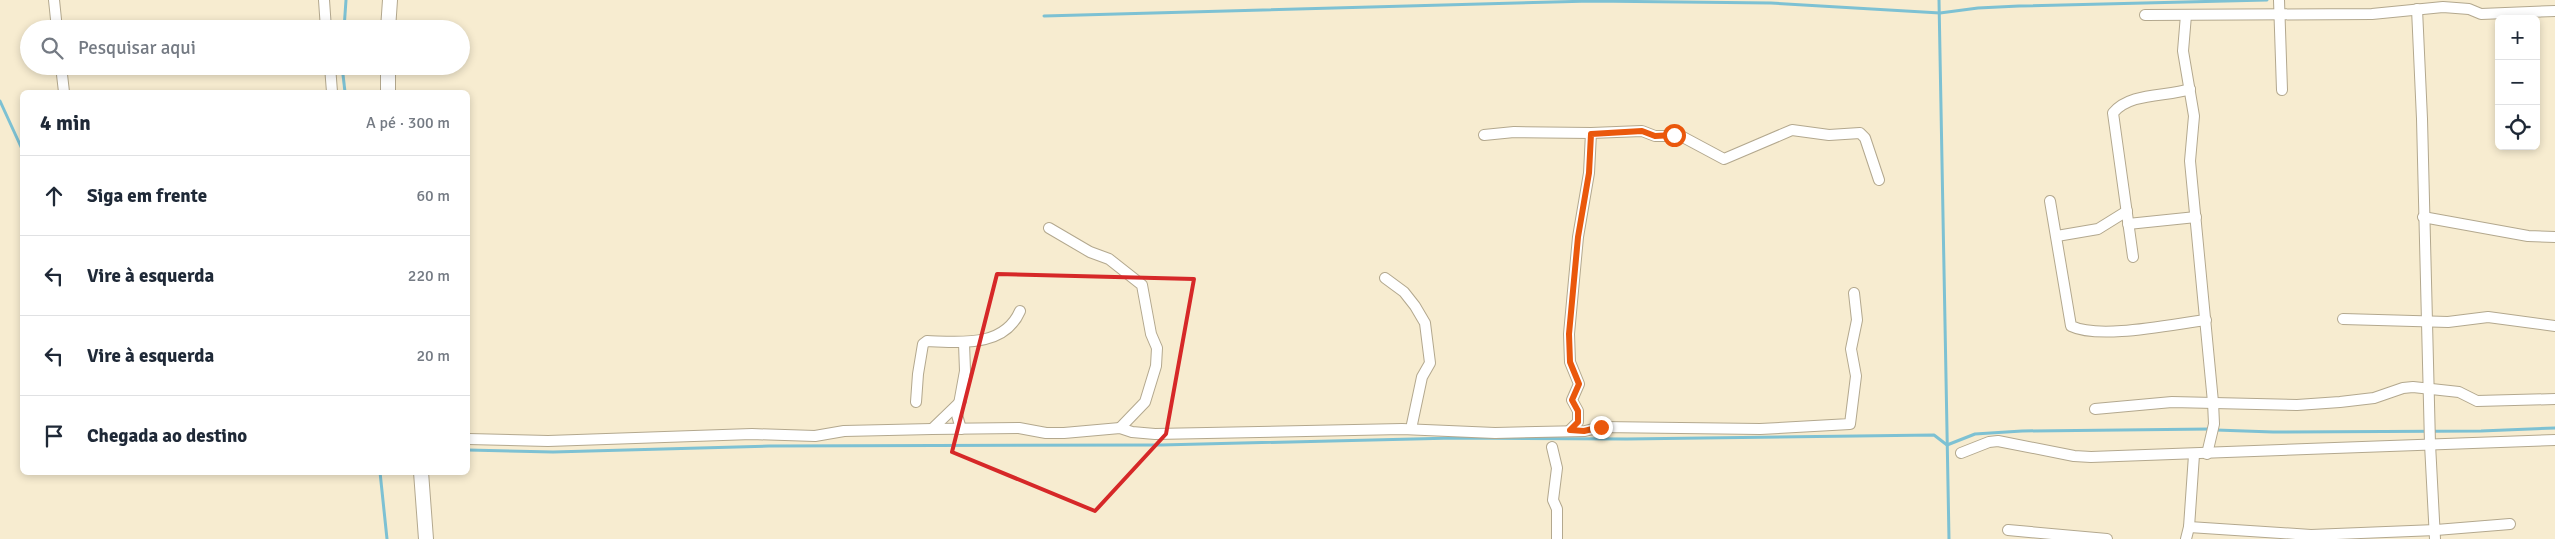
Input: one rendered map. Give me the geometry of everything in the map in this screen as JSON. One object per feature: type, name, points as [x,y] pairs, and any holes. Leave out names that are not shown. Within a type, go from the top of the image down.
[{"type":"main road","points":[[389,20],[390,0]]},
{"type":"main road","points":[[388,75],[388,90]]},
{"type":"main road","points":[[421,475],[426,539]]},
{"type":"street","points":[[54,0],[55,20]]},
{"type":"street","points":[[324,0],[325,20]]},
{"type":"street","points":[[2279,0],[2281,13],[2282,90]]},
{"type":"street","points":[[2145,15],[2372,14],[2467,4],[2481,14],[2555,11]]},
{"type":"street","points":[[2417,9],[2422,119],[2428,389],[2436,535]]},
{"type":"street","points":[[2186,15],[2183,51],[2194,116],[2190,161],[2213,402],[2214,428],[2207,454]]},
{"type":"street","points":[[62,75],[64,90]]},
{"type":"street","points":[[331,75],[332,90]]},
{"type":"street","points":[[2133,258],[2114,113],[2118,107],[2134,100],[2190,89]]},
{"type":"street","points":[[1484,135],[1514,132],[1591,134],[1642,131],[1655,136],[1681,136],[1724,160],[1792,130],[1829,135],[1860,133],[1865,138],[1879,180]]},
{"type":"street","points":[[1570,430],[1578,422],[1578,411],[1572,400],[1579,384],[1570,362],[1569,334],[1578,237],[1589,173],[1591,134]]},
{"type":"street","points":[[2050,201],[2071,326],[2081,332],[2131,330],[2206,320]]},
{"type":"street","points":[[2057,236],[2098,229],[2126,211]]},
{"type":"street","points":[[2128,224],[2196,217]]},
{"type":"street","points":[[2423,217],[2528,236],[2555,237]]},
{"type":"street","points":[[1049,228],[1090,252],[1109,259],[1142,285],[1151,334],[1157,348],[1156,366],[1145,402],[1120,428]]},
{"type":"street","points":[[1385,278],[1415,306],[1425,323],[1430,363],[1422,377],[1411,429]]},
{"type":"street","points":[[470,439],[548,441],[745,434],[815,436],[844,431],[932,428],[1028,429],[1046,433],[1064,433],[1120,428],[1132,432],[1155,434],[1411,429],[1494,432],[1584,431],[1601,427],[1782,429],[1850,424],[1856,370],[1851,349],[1857,320],[1854,294]]},
{"type":"street","points":[[916,402],[918,374],[924,344],[927,341],[964,343],[1003,333],[1016,322],[1020,311]]},
{"type":"street","points":[[2343,319],[2427,322],[2488,317],[2555,326]]},
{"type":"street","points":[[961,429],[958,415],[965,371],[964,343]]},
{"type":"street","points":[[2095,409],[2172,402],[2306,404],[2362,400],[2403,388],[2459,392],[2477,401],[2555,399]]},
{"type":"street","points":[[932,428],[961,400]]},
{"type":"street","points":[[1961,453],[1989,442],[2074,456],[2194,455],[2430,436],[2555,440]]},
{"type":"street","points":[[1552,447],[1557,468],[1553,500],[1557,509],[1557,539]]},
{"type":"street","points":[[2183,539],[2189,527],[2194,455]]},
{"type":"street","points":[[2189,527],[2311,536],[2436,535],[2510,524]]},
{"type":"street","points":[[2008,530],[2107,539]]},
{"type":"highlighted area","points":[[997,274],[1194,279],[1166,434],[1095,511],[952,452]]},
{"type":"waterway","points":[[345,20],[346,0]]},
{"type":"waterway","points":[[1939,0],[1949,539]]},
{"type":"waterway","points":[[1044,16],[1591,1],[1771,3],[1940,13],[1978,8],[2019,6],[2267,0]]},
{"type":"waterway","points":[[343,75],[345,90]]},
{"type":"waterway","points":[[0,101],[20,145]]},
{"type":"waterway","points":[[2216,430],[2273,432],[2481,431],[2555,428]]},
{"type":"waterway","points":[[470,450],[553,452],[769,446],[1161,445],[1454,438],[1627,439],[1934,435],[1947,445],[1975,434],[2022,431],[2210,429]]},
{"type":"waterway","points":[[380,475],[387,539]]},
{"type":"route","points":[[1601,427],[1584,431],[1570,430],[1578,422],[1578,411],[1572,400],[1579,384],[1570,362],[1569,334],[1576,268],[1575,261],[1589,173],[1591,134],[1642,131],[1655,136],[1674,135]]}]
